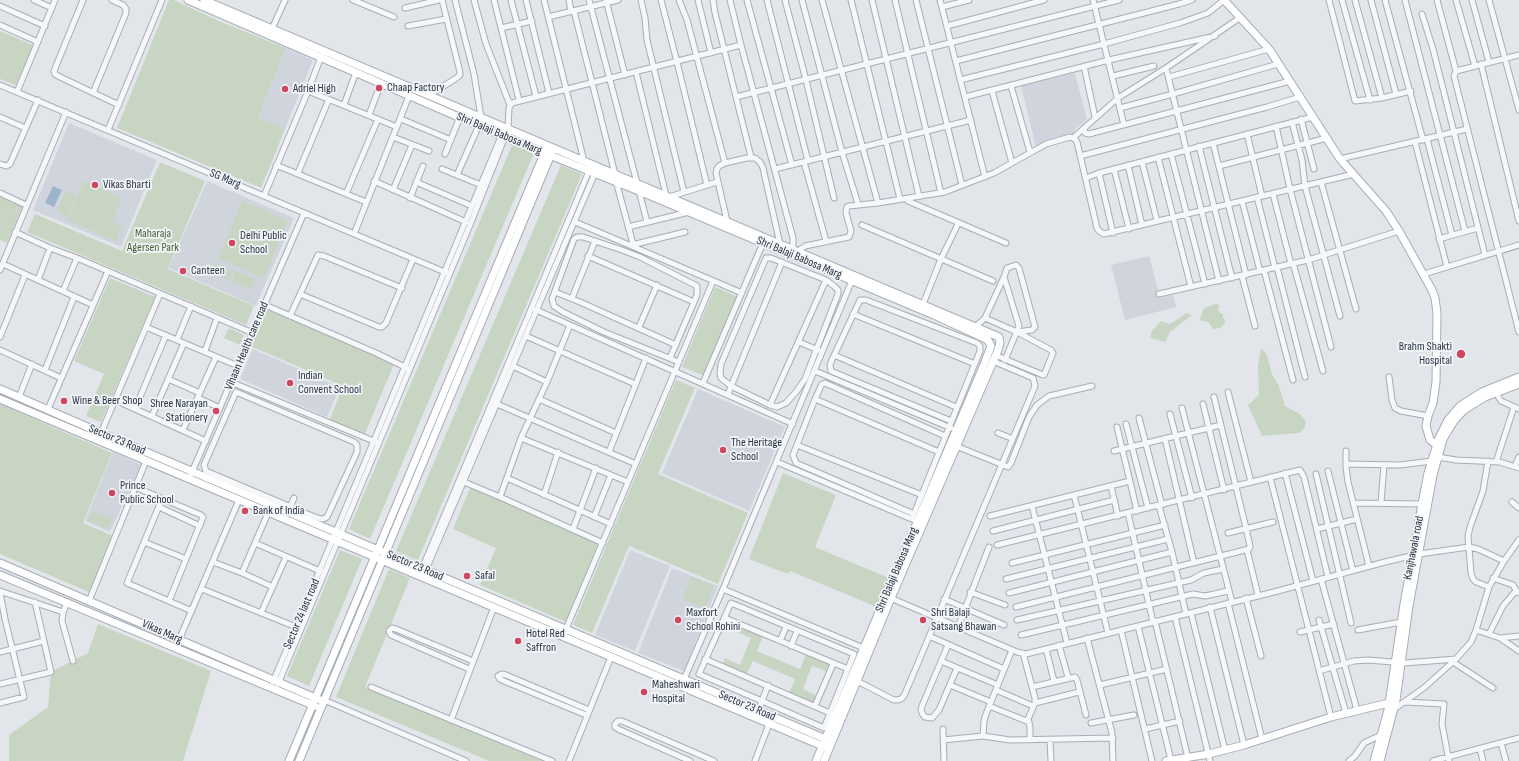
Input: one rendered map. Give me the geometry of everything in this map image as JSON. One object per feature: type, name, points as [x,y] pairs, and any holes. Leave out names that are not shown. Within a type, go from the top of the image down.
[{"type":"street","points":[[34,0],[52,8]]},
{"type":"street","points":[[17,92],[55,0]]},
{"type":"street","points":[[83,0],[54,71],[55,74],[119,105]]},
{"type":"street","points":[[93,93],[126,13],[126,8],[123,5],[112,0]]},
{"type":"street","points":[[108,130],[162,0]]},
{"type":"street","name":"Shri Balaji Babosa Marg","points":[[188,0],[219,6],[322,54],[507,127],[584,161],[615,178]]},
{"type":"street","name":"Shri Balaji Babosa Marg","points":[[204,0],[272,29],[356,72],[547,155],[638,187],[690,212],[763,243],[923,304],[999,337],[1000,342],[994,358],[888,597],[827,744],[824,761]]},
{"type":"street","points":[[272,29],[285,0]]},
{"type":"street","points":[[353,0],[394,17]]},
{"type":"street","points":[[405,8],[440,0],[446,19],[460,75],[429,95]]},
{"type":"street","points":[[455,0],[474,74],[480,117]]},
{"type":"street","points":[[447,273],[472,206],[507,127],[510,104],[486,44],[474,0]]},
{"type":"street","points":[[494,0],[519,100]]},
{"type":"street","points":[[511,0],[536,96]]},
{"type":"street","points":[[526,0],[549,93]]},
{"type":"street","points":[[544,0],[584,161]]},
{"type":"street","points":[[569,0],[592,83],[628,227],[631,245]]},
{"type":"street","points":[[589,0],[647,222]]},
{"type":"street","points":[[548,17],[606,1],[618,0]]},
{"type":"street","points":[[641,0],[645,18],[647,40],[684,192]]},
{"type":"street","points":[[661,0],[706,185]]},
{"type":"street","points":[[679,0],[687,20],[725,163]]},
{"type":"street","points":[[698,0],[711,53]]},
{"type":"street","points":[[713,0],[751,157]]},
{"type":"street","points":[[730,0],[796,250],[805,246],[846,238],[851,235],[846,210],[849,206],[941,193],[985,177],[1046,144],[1066,138],[1073,138],[1118,98],[1241,18]]},
{"type":"street","points":[[747,0],[792,165]]},
{"type":"street","points":[[767,0],[789,84],[826,241]]},
{"type":"street","points":[[785,0],[834,198]]},
{"type":"street","points":[[802,0],[842,152],[858,204]]},
{"type":"street","points":[[822,0],[861,148],[878,203]]},
{"type":"street","points":[[851,0],[900,199]]},
{"type":"street","points":[[872,0],[919,196]]},
{"type":"street","points":[[895,0],[941,193]]},
{"type":"street","points":[[916,0],[962,185]]},
{"type":"street","points":[[940,0],[985,177]]},
{"type":"street","points":[[942,7],[969,0]]},
{"type":"street","points":[[947,26],[1044,0]]},
{"type":"street","points":[[1093,0],[1124,125]]},
{"type":"street","points":[[736,97],[1119,0]]},
{"type":"street","points":[[956,61],[1192,0]]},
{"type":"street","points":[[960,80],[1104,44],[1200,17],[1208,13],[1224,0],[1269,49],[1340,159],[1377,199],[1400,231],[1424,274],[1435,298],[1437,314],[1436,382],[1433,403],[1426,426],[1430,440],[1439,447]]},
{"type":"street","points":[[1330,0],[1354,100],[1359,102],[1411,91]]},
{"type":"street","points":[[1342,0],[1370,100]]},
{"type":"street","points":[[1355,0],[1382,98]]},
{"type":"street","points":[[1371,0],[1396,94]]},
{"type":"street","points":[[1386,0],[1452,235]]},
{"type":"street","points":[[1405,0],[1465,232]]},
{"type":"street","points":[[1437,0],[1455,72],[1467,129],[1519,332]]},
{"type":"street","points":[[1456,0],[1478,65],[1519,221]]},
{"type":"street","points":[[1472,0],[1489,62]]},
{"type":"street","points":[[1489,0],[1519,110]]},
{"type":"street","points":[[606,1],[625,75]]},
{"type":"street","points":[[0,6],[45,26]]},
{"type":"street","points":[[1422,14],[1433,49],[1485,255]]},
{"type":"street","points":[[408,26],[446,19]]},
{"type":"street","points":[[501,28],[532,21]]},
{"type":"street","points":[[0,25],[38,42]]},
{"type":"street","points":[[965,97],[1084,66],[1215,36]]},
{"type":"street","points":[[510,104],[519,100],[625,75],[741,45]]},
{"type":"street","points":[[1169,77],[1269,49]]},
{"type":"street","points":[[264,196],[322,54]]},
{"type":"street","points":[[1455,72],[1519,55]]},
{"type":"street","points":[[1120,108],[1278,64]]},
{"type":"street","points":[[1084,66],[1096,117]]},
{"type":"street","points":[[1113,76],[1154,66]]},
{"type":"street","points":[[1166,68],[1219,281]]},
{"type":"street","points":[[344,105],[356,72]]},
{"type":"street","points":[[636,72],[668,196],[717,182]]},
{"type":"street","points":[[1084,128],[1085,133],[1089,134],[1290,81]]},
{"type":"street","points":[[369,115],[381,83]]},
{"type":"street","name":"SG Marg","points":[[0,85],[447,273]]},
{"type":"street","points":[[1011,86],[1030,152]]},
{"type":"street","points":[[308,91],[398,127]]},
{"type":"street","points":[[992,91],[1012,163]]},
{"type":"street","points":[[354,234],[374,181],[410,96]]},
{"type":"street","points":[[1080,156],[1182,130],[1300,97]]},
{"type":"street","points":[[298,173],[329,99]]},
{"type":"street","points":[[0,164],[6,166],[10,164],[38,100]]},
{"type":"street","points":[[0,270],[66,112]]},
{"type":"street","points":[[0,117],[25,128]]},
{"type":"street","points":[[1086,178],[1128,165],[1313,117]]},
{"type":"street","points":[[445,154],[460,118]]},
{"type":"street","points":[[346,194],[378,119]]},
{"type":"street","points":[[400,119],[451,140]]},
{"type":"street","points":[[1302,119],[1314,169]]},
{"type":"street","points":[[775,170],[971,120]]},
{"type":"street","points":[[1292,122],[1305,186],[1340,316]]},
{"type":"street","points":[[458,175],[479,125]]},
{"type":"street","points":[[1276,126],[1290,189],[1331,347]]},
{"type":"street","points":[[1340,159],[1467,129]]},
{"type":"street","points":[[1247,134],[1259,197],[1305,377]]},
{"type":"street","points":[[335,541],[503,136]]},
{"type":"street","points":[[393,137],[429,151]]},
{"type":"street","points":[[1073,138],[1077,142],[1099,231],[1104,234],[1354,174]]},
{"type":"street","points":[[1219,166],[1327,138]]},
{"type":"street","points":[[1415,142],[1447,267]]},
{"type":"street","points":[[1213,143],[1229,204],[1255,326]]},
{"type":"street","points":[[393,190],[412,145]]},
{"type":"street","points":[[299,761],[386,553],[550,146]]},
{"type":"street","points":[[1200,146],[1232,278]]},
{"type":"street","points":[[1171,154],[1205,284]]},
{"type":"street","points":[[289,761],[374,557],[547,155]]},
{"type":"street","points":[[727,221],[717,182],[717,169],[725,163],[751,157],[760,162],[762,168],[780,244]]},
{"type":"street","points":[[1158,157],[1191,287]]},
{"type":"street","points":[[1142,162],[1157,221]]},
{"type":"street","points":[[276,165],[366,202]]},
{"type":"street","points":[[1128,165],[1142,225]]},
{"type":"street","points":[[410,198],[423,166]]},
{"type":"street","points":[[442,168],[481,185]]},
{"type":"street","points":[[1114,169],[1129,229]]},
{"type":"street","points":[[424,569],[464,482],[526,336],[535,309],[575,222],[592,172]]},
{"type":"street","points":[[421,577],[592,172]]},
{"type":"street","points":[[1099,173],[1113,232]]},
{"type":"street","points":[[374,181],[466,222]]},
{"type":"street","points":[[416,182],[472,206]]},
{"type":"street","points":[[1321,182],[1356,309]]},
{"type":"street","name":"Shri Balaji Babosa Marg","points":[[638,187],[668,196],[796,250],[988,340],[991,346],[990,350],[952,426],[915,520],[888,597]]},
{"type":"street","points":[[0,193],[26,205]]},
{"type":"street","points":[[1273,194],[1323,371]]},
{"type":"street","points":[[908,201],[1006,244]]},
{"type":"street","points":[[1242,201],[1293,380]]},
{"type":"street","points":[[628,227],[690,212]]},
{"type":"street","name":"Vihaan Health care road","points":[[189,479],[304,213]]},
{"type":"street","points":[[575,222],[742,293]]},
{"type":"street","points":[[923,304],[941,259],[958,224]]},
{"type":"street","points":[[862,225],[993,281]]},
{"type":"street","points":[[1439,239],[1478,228]]},
{"type":"street","points":[[1158,294],[1308,260],[1400,231]]},
{"type":"street","points":[[15,232],[252,333]]},
{"type":"street","points":[[631,245],[685,232]]},
{"type":"street","points":[[670,358],[698,292],[695,284],[640,257],[583,237],[574,239],[552,302],[556,309],[604,332],[679,362]]},
{"type":"street","points":[[572,298],[595,241]]},
{"type":"street","points":[[703,383],[763,243]]},
{"type":"street","points":[[1424,274],[1519,245]]},
{"type":"street","points":[[38,280],[50,248]]},
{"type":"street","points":[[290,316],[316,257],[321,255],[402,288]]},
{"type":"street","points":[[588,256],[694,302]]},
{"type":"street","points":[[63,291],[77,258]]},
{"type":"street","points":[[766,258],[772,258],[782,262],[826,280],[837,288],[838,294],[805,379],[796,392],[782,405],[777,406],[770,405],[731,386],[721,378],[720,373],[721,364],[766,258]]},
{"type":"street","points":[[300,294],[380,327],[385,326],[402,288],[412,259]]},
{"type":"street","points":[[728,394],[782,262]]},
{"type":"street","points":[[3,264],[93,305]]},
{"type":"street","points":[[976,326],[985,318],[1007,268],[1010,266],[1018,266],[1035,327],[1032,330],[1017,332]]},
{"type":"street","points":[[48,409],[108,271]]},
{"type":"street","points":[[0,337],[25,275]]},
{"type":"street","points":[[1004,277],[1018,326],[1017,332],[1005,360]]},
{"type":"street","points":[[681,686],[777,462],[853,278]]},
{"type":"street","points":[[770,405],[826,280]]},
{"type":"street","points":[[563,636],[713,281]]},
{"type":"street","points":[[639,327],[657,285]]},
{"type":"street","points":[[555,292],[639,327],[676,345]]},
{"type":"street","points":[[101,433],[160,294]]},
{"type":"street","points":[[45,370],[74,297]]},
{"type":"street","points":[[915,520],[914,514],[939,452],[952,426],[956,407],[981,348],[980,344],[862,299],[858,302],[834,355],[830,366],[830,371],[952,426]]},
{"type":"street","points":[[265,305],[407,368]]},
{"type":"street","points":[[177,340],[191,306]]},
{"type":"street","points":[[535,309],[793,424]]},
{"type":"street","points":[[853,314],[975,364]]},
{"type":"street","points":[[204,351],[217,318]]},
{"type":"street","points":[[985,318],[1017,332],[1052,351],[1044,375],[1005,360],[994,358]]},
{"type":"street","points":[[500,497],[522,438],[570,325]]},
{"type":"street","points":[[146,327],[238,366]]},
{"type":"street","points":[[135,409],[166,335]]},
{"type":"street","points":[[526,336],[635,384]]},
{"type":"street","points":[[799,342],[823,352]]},
{"type":"street","points":[[152,416],[184,343]]},
{"type":"street","points":[[0,350],[61,378]]},
{"type":"street","points":[[834,355],[956,407]]},
{"type":"street","points":[[183,430],[216,357]]},
{"type":"street","points":[[609,452],[646,358]]},
{"type":"street","points":[[857,681],[894,700],[901,699],[983,510],[1000,464],[1035,386],[1034,380],[1030,376],[994,358]]},
{"type":"street","points":[[19,397],[32,364]]},
{"type":"street","points":[[513,366],[547,382]]},
{"type":"street","points":[[815,371],[952,426]]},
{"type":"street","points":[[1389,377],[1392,400],[1395,408],[1401,411],[1428,416]]},
{"type":"street","name":"Kanjhawala road","points":[[1439,447],[1438,438],[1448,420],[1460,406],[1482,392],[1519,377]]},
{"type":"street","points":[[168,379],[220,408]]},
{"type":"street","points":[[231,382],[376,442]]},
{"type":"street","points":[[914,514],[800,466],[794,460],[793,455],[815,399],[821,385],[825,383],[946,436]]},
{"type":"street","name":"Kanjhawala road","points":[[1374,761],[1398,662],[1416,554],[1422,504],[1439,447],[1454,421],[1464,410],[1478,401],[1519,384]]},
{"type":"street","points":[[956,446],[1005,467],[1010,465],[1029,417],[1037,404],[1049,396],[1092,386]]},
{"type":"street","name":"Sector 23 Road","points":[[0,389],[192,471],[290,510],[338,533],[684,679],[757,714],[827,744]]},
{"type":"street","points":[[236,392],[354,442],[357,445],[358,452],[327,517],[323,519],[317,518],[290,510],[206,471],[204,464],[236,392]]},
{"type":"street","points":[[1228,392],[1250,482]]},
{"type":"street","points":[[1496,393],[1501,401],[1517,408],[1496,462]]},
{"type":"street","points":[[1214,397],[1246,528],[1250,546],[1247,550],[1258,595]]},
{"type":"street","name":"Sector 23 Road","points":[[0,399],[611,657],[681,686],[757,714],[770,724],[827,744]]},
{"type":"street","points":[[539,399],[616,433]]},
{"type":"street","points":[[815,399],[939,452]]},
{"type":"street","points":[[115,400],[206,441]]},
{"type":"street","points":[[497,404],[636,464]]},
{"type":"street","points":[[1203,404],[1224,490]]},
{"type":"street","points":[[1182,408],[1228,591],[1262,740]]},
{"type":"street","points":[[1170,414],[1192,498]]},
{"type":"street","points":[[1140,418],[1178,583],[1189,613],[1225,750]]},
{"type":"street","points":[[1126,424],[1148,508]]},
{"type":"street","points":[[1114,451],[1221,425]]},
{"type":"street","points":[[1117,427],[1137,511]]},
{"type":"street","points":[[998,433],[1011,438]]},
{"type":"street","points":[[522,438],[628,482]]},
{"type":"street","points":[[1165,439],[1194,563]]},
{"type":"street","points":[[797,444],[922,495]]},
{"type":"street","points":[[1346,451],[1346,464],[1353,503],[1368,566]]},
{"type":"street","points":[[544,494],[558,452]]},
{"type":"street","points":[[1346,464],[1400,465],[1435,459],[1488,461],[1517,467],[1519,457]]},
{"type":"street","name":"Kanjhawala road","points":[[1380,761],[1393,710],[1401,622],[1435,459]]},
{"type":"street","points":[[89,601],[146,460]]},
{"type":"street","points":[[1488,461],[1483,491],[1470,527],[1469,547],[1470,569],[1473,579],[1476,582],[1489,587]]},
{"type":"street","points":[[777,462],[915,520]]},
{"type":"street","points":[[1381,503],[1384,465]]},
{"type":"street","points":[[573,529],[596,468]]},
{"type":"street","points":[[997,546],[1300,470],[1317,529],[1328,577]]},
{"type":"street","points":[[1328,471],[1353,571]]},
{"type":"street","points":[[1285,473],[1313,581]]},
{"type":"street","points":[[1316,474],[1351,623]]},
{"type":"street","points":[[594,517],[611,475]]},
{"type":"street","points":[[1270,477],[1331,717]]},
{"type":"street","points":[[506,478],[611,524]]},
{"type":"street","points":[[990,516],[1130,481]]},
{"type":"street","points":[[464,482],[603,543]]},
{"type":"street","points":[[1111,486],[1118,516]]},
{"type":"street","points":[[136,487],[201,515],[203,519],[169,601]]},
{"type":"street","points":[[1074,495],[1108,633]]},
{"type":"street","points":[[290,510],[294,498]]},
{"type":"street","points":[[162,499],[127,583],[191,610]]},
{"type":"street","points":[[179,640],[239,500]]},
{"type":"street","points":[[993,531],[1114,500]]},
{"type":"street","points":[[1512,502],[1519,508]]},
{"type":"street","points":[[1353,503],[1422,504]]},
{"type":"street","points":[[1032,506],[1067,643]]},
{"type":"street","points":[[159,507],[200,526]]},
{"type":"street","points":[[242,573],[268,512]]},
{"type":"street","points":[[1128,513],[1149,605],[1167,669],[1188,758]]},
{"type":"street","points":[[1317,529],[1357,519]]},
{"type":"street","points":[[1228,533],[1273,522]]},
{"type":"street","points":[[1012,563],[1165,525]]},
{"type":"street","points":[[1006,579],[1168,539]]},
{"type":"street","points":[[1393,710],[1425,687],[1471,642],[1493,578],[1519,540]]},
{"type":"street","name":"Sector 24 last road","points":[[275,685],[296,627],[320,571],[335,541]]},
{"type":"street","name":"Sector 24 last road","points":[[275,685],[335,541]]},
{"type":"street","points":[[144,542],[186,559]]},
{"type":"street","points":[[255,543],[320,571]]},
{"type":"street","points":[[958,627],[970,592],[989,547]]},
{"type":"street","points":[[888,597],[1012,650],[1023,653],[1046,649],[1175,617],[1416,554],[1469,547],[1478,549],[1504,561]]},
{"type":"street","points":[[1016,607],[1247,550]]},
{"type":"street","points":[[1009,593],[1172,552]]},
{"type":"street","points":[[262,613],[286,557]]},
{"type":"street","points":[[213,562],[273,587]]},
{"type":"street","name":"Vikas Marg","points":[[0,563],[179,640],[275,685],[314,702],[323,704]]},
{"type":"street","points":[[1017,620],[1191,580],[1198,575],[1222,569]]},
{"type":"street","name":"Vikas Marg","points":[[0,575],[275,685]]},
{"type":"street","points":[[1490,634],[1504,606],[1514,593],[1518,592],[1513,586],[1493,578]]},
{"type":"street","points":[[1322,579],[1357,710]]},
{"type":"street","points":[[202,589],[296,627]]},
{"type":"street","points":[[723,589],[867,649]]},
{"type":"street","points":[[0,703],[24,698],[12,648],[2,620],[0,591],[63,612]]},
{"type":"street","points":[[1021,635],[1195,594],[1205,596],[1228,591]]},
{"type":"street","points":[[970,592],[1005,605]]},
{"type":"street","points":[[1246,598],[1261,656]]},
{"type":"street","points":[[944,599],[1004,625]]},
{"type":"street","points":[[0,684],[51,672],[35,602]]},
{"type":"street","points":[[67,603],[63,612],[62,621],[73,661]]},
{"type":"street","points":[[731,603],[854,654],[824,728],[699,674],[725,618],[731,603]]},
{"type":"street","points":[[451,720],[494,607]]},
{"type":"street","points":[[1210,608],[1244,746]]},
{"type":"street","points":[[1175,617],[1210,757]]},
{"type":"street","points":[[725,618],[848,669]]},
{"type":"street","points":[[1319,620],[1346,713]]},
{"type":"street","points":[[791,646],[799,621]]},
{"type":"street","points":[[1358,630],[1401,622]]},
{"type":"street","points":[[1300,632],[1334,624]]},
{"type":"street","points":[[1138,626],[1162,725],[1169,761],[1210,757],[1225,750],[1244,746],[1331,717],[1389,703]]},
{"type":"street","points":[[780,641],[786,627]]},
{"type":"street","points":[[470,669],[391,635],[389,631],[392,628],[396,629],[473,661]]},
{"type":"street","points":[[1121,630],[1152,761]]},
{"type":"street","points":[[1476,630],[1500,638],[1519,651]]},
{"type":"street","points":[[929,636],[1004,669]]},
{"type":"street","points":[[1500,638],[1519,636]]},
{"type":"street","points":[[1087,638],[1113,738],[1113,761]]},
{"type":"street","points":[[0,652],[44,641]]},
{"type":"street","points":[[948,645],[922,706],[922,715],[932,718],[935,715],[957,668]]},
{"type":"street","points":[[1059,645],[1068,677]]},
{"type":"street","name":"Shri Balaji Babosa Marg","points":[[816,761],[827,744],[857,681],[867,649]]},
{"type":"street","points":[[1046,649],[1054,681]]},
{"type":"street","points":[[983,736],[984,721],[1012,650]]},
{"type":"street","points":[[1023,653],[1032,687],[1034,705],[1029,716],[1030,740]]},
{"type":"street","points":[[569,761],[586,715],[611,657]]},
{"type":"street","points":[[705,659],[830,713]]},
{"type":"street","points":[[1319,671],[1344,663],[1368,660],[1398,662],[1454,660],[1493,688]]},
{"type":"street","points":[[941,661],[1034,705],[1079,692]]},
{"type":"street","points":[[814,706],[833,664]]},
{"type":"street","points":[[1100,685],[1167,669]]},
{"type":"street","points":[[586,715],[504,681],[498,676],[500,674],[506,675],[589,710]]},
{"type":"street","points":[[1032,687],[1068,677],[1076,678],[1086,715]]},
{"type":"street","points":[[757,714],[768,685]]},
{"type":"street","points":[[950,685],[1029,722]]},
{"type":"street","points":[[371,687],[552,761]]},
{"type":"street","points":[[1405,702],[1444,704],[1442,724],[1449,759]]},
{"type":"street","points":[[323,704],[466,761]]},
{"type":"street","points":[[1091,723],[1134,715]]},
{"type":"street","points":[[690,761],[616,728],[615,724],[619,720],[714,761]]},
{"type":"street","points":[[1145,729],[1180,721]]},
{"type":"street","points":[[755,761],[770,724]]},
{"type":"street","points":[[633,736],[635,728]]},
{"type":"street","points":[[943,729],[944,761]]},
{"type":"street","points":[[1349,761],[1355,756],[1364,743],[1381,735]]},
{"type":"street","points":[[943,740],[983,736],[1010,740],[1113,738]]},
{"type":"street","points":[[1433,761],[1449,759],[1519,738]]},
{"type":"street","points":[[1050,740],[1051,761]]},
{"type":"street","points":[[1501,743],[1506,761]]},
{"type":"street","points":[[1480,749],[1483,761]]},
{"type":"street","points":[[684,758],[687,750]]},
{"type":"shaded area","name":"Adriel High","points":[[286,48],[313,60],[285,129],[258,117]]},
{"type":"shaded area","points":[[1075,73],[1087,120],[1075,129],[1076,134],[1036,147],[1021,86]]},
{"type":"shaded area","name":"Vikas Bharti","points":[[69,123],[157,160],[121,247],[33,210]]},
{"type":"shaded area","name":"Delhi Public School","points":[[207,181],[294,218],[256,306],[169,268]]},
{"type":"shaded area","points":[[1149,256],[1160,298],[1173,295],[1176,307],[1125,320],[1111,265]]},
{"type":"shaded area","name":"Indian Convent School","points":[[253,349],[340,387],[327,417],[240,379]]},
{"type":"shaded area","name":"The Heritage School","points":[[698,389],[785,427],[749,511],[662,473]]},
{"type":"shaded area","name":"Prince Public School","points":[[113,452],[141,465],[110,532],[85,521]]},
{"type":"shaded area","points":[[630,550],[670,566],[635,651],[595,635]]},
{"type":"shaded area","name":"Maxfort School Rohini","points":[[672,568],[718,586],[684,671],[638,653]]},
{"type":"green space","points":[[169,0],[174,0],[221,22],[286,48],[258,117],[285,129],[261,188],[117,128]]},
{"type":"green space","points":[[0,31],[33,45],[16,85],[0,79]]},
{"type":"green space","points":[[513,143],[534,153],[370,539],[349,529]]},
{"type":"green space","name":"Maharaja Agersen Park","points":[[160,162],[205,181],[168,269],[254,306],[246,325],[27,232],[35,214],[122,251]]},
{"type":"green space","points":[[561,165],[582,174],[418,560],[396,551]]},
{"type":"green space","points":[[84,181],[122,198],[112,221],[123,227],[116,242],[67,220]]},
{"type":"green space","points":[[66,190],[76,195],[67,217],[57,212]]},
{"type":"green space","points":[[0,196],[23,206],[7,243],[0,240]]},
{"type":"green space","points":[[243,201],[288,221],[264,278],[218,258]]},
{"type":"green space","points":[[215,263],[234,271],[230,280],[211,272]]},
{"type":"green space","points":[[236,271],[255,279],[251,289],[232,281]]},
{"type":"green space","points":[[110,278],[155,297],[101,422],[86,416],[104,374],[74,361]]},
{"type":"green space","points":[[715,287],[738,297],[705,376],[682,367]]},
{"type":"green space","points":[[1215,304],[1219,305],[1218,311],[1223,314],[1225,321],[1224,325],[1220,328],[1213,329],[1208,322],[1201,321],[1200,319],[1204,308]]},
{"type":"green space","points":[[263,307],[394,364],[364,436],[329,421],[343,386],[248,345]]},
{"type":"green space","points":[[1186,313],[1192,315],[1170,332],[1165,342],[1150,338],[1152,331],[1161,321],[1169,324]]},
{"type":"green space","points":[[229,328],[244,335],[240,345],[224,338]]},
{"type":"green space","points":[[1261,347],[1267,355],[1272,374],[1279,386],[1285,406],[1300,414],[1306,422],[1304,429],[1299,433],[1262,436],[1248,405],[1259,395],[1258,366]]},
{"type":"green space","points":[[676,380],[695,388],[658,474],[748,513],[718,584],[629,546],[592,633],[573,625]]},
{"type":"green space","points":[[0,404],[112,453],[83,523],[113,536],[89,592],[0,554]]},
{"type":"green space","points":[[783,473],[836,495],[815,547],[889,578],[877,607],[790,571],[788,574],[749,559]]},
{"type":"green space","points":[[471,486],[600,540],[566,622],[480,585],[496,548],[453,529]]},
{"type":"green space","points":[[93,510],[113,519],[108,529],[88,520]]},
{"type":"green space","points":[[340,550],[362,559],[309,686],[287,676]]},
{"type":"green space","points":[[389,569],[410,578],[365,687],[542,761],[489,761],[336,697]]},
{"type":"green space","points":[[691,576],[714,586],[710,597],[687,587]]},
{"type":"green space","points":[[686,588],[710,598],[705,608],[682,599]]},
{"type":"green space","points":[[98,624],[211,671],[183,761],[9,761],[9,735],[48,707],[51,672],[88,653]]},
{"type":"green space","points":[[739,626],[763,636],[757,651],[800,669],[806,654],[829,664],[826,671],[812,666],[809,673],[803,689],[817,696],[813,704],[789,693],[795,679],[753,661],[746,675],[722,666],[725,658],[740,665],[751,638],[737,632]]},
{"type":"water","points":[[53,186],[62,190],[54,207],[45,203]]},
{"type":"place","name":"Chaap Factory","points":[[379,88]]},
{"type":"place","name":"Adriel High","points":[[285,89]]},
{"type":"place","name":"Vikas Bharti","points":[[95,185]]},
{"type":"place","name":"Delhi Public School","points":[[232,243]]},
{"type":"place","name":"Canteen","points":[[183,271]]},
{"type":"place","name":"Brahm Shakti Hospital","points":[[1461,354]]},
{"type":"place","name":"Indian Convent School","points":[[290,383]]},
{"type":"place","name":"Wine & Beer Shop","points":[[64,401]]},
{"type":"place","name":"Shree Narayan Stationery","points":[[216,411]]},
{"type":"place","name":"The Heritage School","points":[[723,450]]},
{"type":"place","name":"Prince Public School","points":[[112,493]]},
{"type":"place","name":"Bank of India","points":[[245,511]]},
{"type":"place","name":"Safal","points":[[467,576]]},
{"type":"place","name":"Maxfort School Rohini","points":[[678,620]]},
{"type":"place","name":"Shri Balaji Satsang Bhawan","points":[[923,620]]},
{"type":"place","name":"Hotel Red Saffron","points":[[518,641]]},
{"type":"place","name":"Maheshwari Hospital","points":[[644,692]]}]
